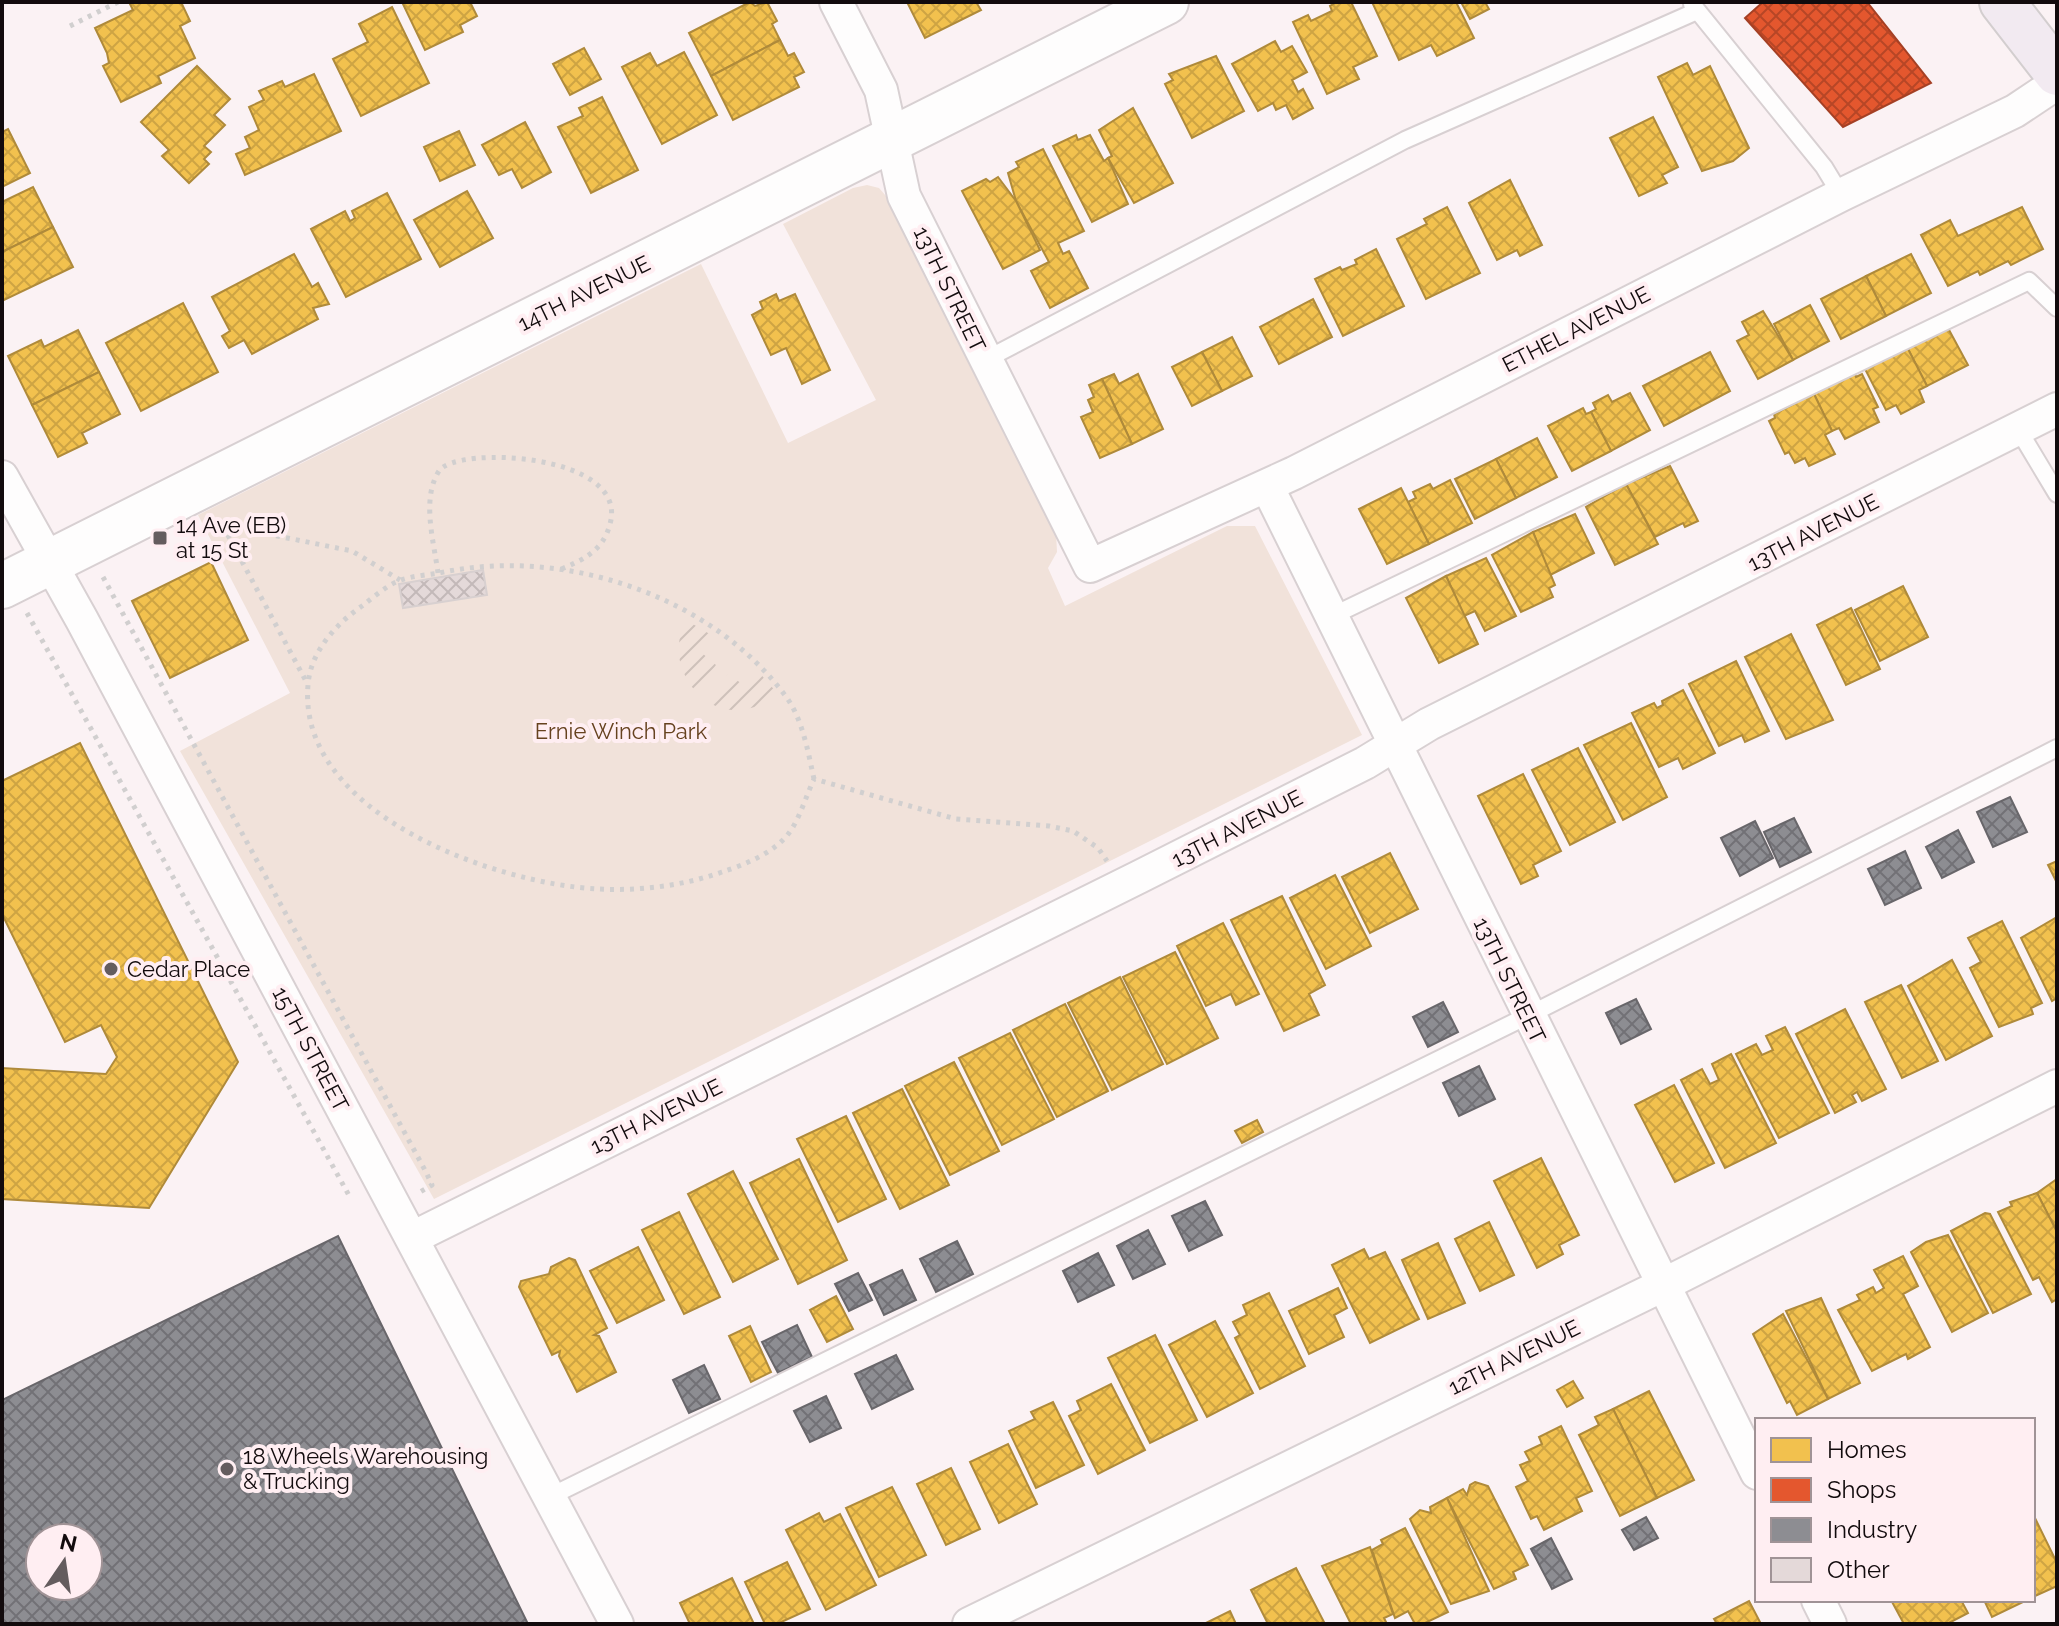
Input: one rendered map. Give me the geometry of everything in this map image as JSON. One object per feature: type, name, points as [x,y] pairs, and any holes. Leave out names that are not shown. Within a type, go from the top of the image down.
[{"type":"main road","points":[[2002,2],[2057,73]]},
{"type":"street","name":"13TH STREET","points":[[836,2],[881,90],[904,196],[1090,566]]},
{"type":"street","name":"14TH AVENUE","points":[[13,596],[79,544],[1166,2]]},
{"type":"street","name":"ETHEL AVENUE","points":[[1090,566],[1267,486],[1841,195],[2015,111],[2057,83]]},
{"type":"street","name":"13TH AVENUE","points":[[412,1238],[1139,877],[1365,763],[1395,742],[2057,409]]},
{"type":"street","name":"15TH STREET","points":[[2,477],[617,1624]]},
{"type":"street","name":"13TH STREET","points":[[1267,486],[1527,1016],[1665,1284],[1755,1469]]},
{"type":"street","name":"12TH AVENUE","points":[[969,1624],[1665,1284],[2057,1086]]},
{"type":"street","points":[[1819,1602],[1830,1624]]},
{"type":"lane","points":[[985,360],[1405,140],[1694,6],[1824,167],[1841,195]]},
{"type":"lane","points":[[1332,616],[2029,281],[2057,308]]},
{"type":"lane","points":[[2018,429],[2057,494]]},
{"type":"lane","points":[[547,1498],[1527,1016],[2057,748]]},
{"type":"path","points":[[70,26],[118,2]]},
{"type":"path","points":[[438,573],[429,502],[433,482],[441,468],[457,461],[529,459],[582,472],[600,483],[609,501],[612,518],[605,541],[584,560],[558,571]]},
{"type":"path","points":[[201,484],[307,684],[314,737],[337,776],[370,807],[448,852],[550,883],[596,889],[645,889],[698,880],[748,864],[788,834],[814,779],[806,740],[789,702],[760,665],[721,633],[682,609],[638,590],[558,571],[497,564],[400,580],[331,631],[307,684]]},
{"type":"path","points":[[223,525],[352,551],[400,580]]},
{"type":"path","points":[[99,574],[432,1185]]},
{"type":"path","points":[[13,596],[343,1191],[352,1201]]},
{"type":"path","points":[[814,779],[956,819],[1049,826],[1073,831],[1098,848],[1109,865]]},
{"type":"green space","name":"Ernie Winch Park","points":[[867,185],[879,188],[886,196],[1056,533],[1057,552],[1048,568],[1065,606],[1227,526],[1255,526],[1362,735],[434,1199],[180,751],[290,693],[198,515],[701,264],[788,443],[876,400],[783,224],[853,188]]},
{"type":"green space","points":[[686,620],[713,636],[702,653],[716,665],[696,692],[679,658]]},
{"type":"green space","points":[[756,669],[778,694],[770,700],[743,710],[725,709],[707,701],[728,674],[745,686]]},
{"type":"building: Homes","points":[[129,2],[181,2],[190,21],[180,26],[195,58],[158,76],[161,83],[121,102],[103,66],[109,63],[107,53],[95,28],[133,10]]},
{"type":"building: Homes","points":[[402,2],[470,2],[477,16],[460,25],[463,32],[425,50]]},
{"type":"building: Homes","points":[[750,2],[755,6],[767,2],[777,21],[772,24],[780,40],[711,76],[689,33]]},
{"type":"building: Homes","points":[[907,2],[976,2],[981,10],[925,38]]},
{"type":"building: Homes","points":[[1337,2],[1351,2],[1377,56],[1353,67],[1359,79],[1327,94],[1293,22],[1308,15],[1311,21],[1332,11],[1330,6]]},
{"type":"building: Homes","points":[[1372,2],[1456,2],[1474,38],[1437,56],[1431,45],[1399,60]]},
{"type":"building: Homes","points":[[1461,2],[1485,2],[1489,9],[1470,19]]},
{"type":"building: Homes","points":[[392,7],[429,83],[361,116],[333,59],[368,42],[359,24]]},
{"type":"building: Homes","points":[[780,40],[788,56],[794,53],[804,72],[794,77],[799,87],[733,120],[711,76]]},
{"type":"building: Homes","points":[[1275,41],[1281,52],[1292,46],[1307,72],[1292,80],[1298,92],[1303,89],[1313,108],[1293,119],[1286,105],[1276,110],[1273,103],[1258,111],[1232,64]]},
{"type":"building: Homes","points":[[584,48],[601,79],[570,95],[553,64]]},
{"type":"building: Homes","points":[[684,52],[717,115],[662,144],[622,67],[650,53],[657,66]]},
{"type":"building: Homes","points":[[1216,56],[1244,111],[1192,138],[1165,84],[1173,80],[1169,74]]},
{"type":"building: Homes","points":[[1687,63],[1693,75],[1710,66],[1749,148],[1733,161],[1702,171],[1658,77]]},
{"type":"building: Homes","points":[[197,66],[230,99],[214,115],[225,125],[204,146],[211,152],[204,159],[209,164],[189,183],[162,156],[169,150],[141,122]]},
{"type":"building: Homes","points":[[314,74],[341,131],[245,175],[236,154],[250,148],[245,137],[259,130],[249,107],[264,100],[259,91],[282,81],[285,87]]},
{"type":"building: Homes","points":[[602,97],[638,170],[591,193],[558,127],[583,116],[579,108]]},
{"type":"building: Homes","points":[[1133,108],[1173,183],[1134,203],[1108,158],[1112,156],[1099,130]]},
{"type":"building: Homes","points":[[1653,117],[1678,167],[1662,175],[1667,183],[1639,196],[1610,138]]},
{"type":"building: Homes","points":[[525,122],[551,172],[522,188],[512,169],[499,175],[482,145]]},
{"type":"building: Homes","points":[[8,129],[30,173],[2,187],[2,132]]},
{"type":"building: Homes","points":[[459,131],[475,165],[440,181],[424,147]]},
{"type":"building: Homes","points":[[1076,135],[1078,140],[1090,135],[1104,161],[1108,158],[1128,204],[1092,222],[1053,146]]},
{"type":"building: Homes","points":[[1043,149],[1084,231],[1058,243],[1063,254],[1069,251],[1088,288],[1050,308],[1031,271],[1049,262],[1016,201],[1008,173],[1019,167],[1016,162]]},
{"type":"building: Homes","points":[[998,177],[1016,201],[1040,250],[1003,269],[962,191],[986,179],[990,182]]},
{"type":"building: Homes","points":[[1510,180],[1542,245],[1520,256],[1517,250],[1497,260],[1469,203]]},
{"type":"building: Homes","points":[[33,187],[53,227],[2,252],[2,202]]},
{"type":"building: Homes","points":[[467,191],[493,238],[440,267],[414,220]]},
{"type":"building: Homes","points":[[387,193],[421,259],[346,297],[311,229],[345,211],[350,221],[355,218],[352,211]]},
{"type":"building: Homes","points":[[1447,207],[1480,273],[1426,299],[1397,239],[1427,224],[1424,219]]},
{"type":"building: Homes","points":[[2022,207],[2043,249],[2011,265],[2008,261],[1980,275],[1978,271],[1948,286],[1921,235],[1950,220],[1958,236]]},
{"type":"building: Homes","points":[[53,227],[73,267],[2,301],[2,252]]},
{"type":"building: Homes","points":[[1376,249],[1404,306],[1343,336],[1315,279],[1340,267],[1342,270],[1357,264],[1355,260]]},
{"type":"building: Homes","points":[[294,254],[312,287],[318,283],[329,304],[313,308],[318,319],[252,354],[244,340],[229,348],[222,336],[230,331],[212,297]]},
{"type":"building: Homes","points":[[1911,254],[1931,293],[1886,316],[1866,276]]},
{"type":"building: Homes","points":[[1866,276],[1886,316],[1841,339],[1821,299]]},
{"type":"building: Homes","points":[[776,294],[779,301],[795,294],[830,370],[802,384],[786,348],[771,355],[752,315],[763,309],[760,302]]},
{"type":"building: Homes","points":[[1313,299],[1332,337],[1279,364],[1260,327]]},
{"type":"building: Homes","points":[[183,303],[218,372],[141,411],[106,343]]},
{"type":"building: Homes","points":[[1810,305],[1829,341],[1793,360],[1774,324]]},
{"type":"building: Homes","points":[[1763,311],[1793,360],[1758,379],[1737,341],[1749,335],[1742,322]]},
{"type":"building: Homes","points":[[1948,328],[1968,365],[1927,386],[1906,345]]},
{"type":"building: Homes","points":[[78,330],[99,372],[32,405],[8,356],[41,340],[44,347]]},
{"type":"building: Homes","points":[[1232,337],[1252,376],[1222,391],[1202,352]]},
{"type":"building: Homes","points":[[1906,345],[1927,386],[1919,390],[1924,402],[1901,414],[1896,405],[1886,410],[1865,369]]},
{"type":"building: Homes","points":[[1202,352],[1222,391],[1192,406],[1172,367]]},
{"type":"building: Homes","points":[[1710,352],[1730,391],[1664,426],[1643,386]]},
{"type":"building: Homes","points":[[99,372],[120,414],[82,433],[87,443],[58,457],[32,405]]},
{"type":"building: Homes","points":[[1114,374],[1119,384],[1138,374],[1163,429],[1132,444],[1102,379]]},
{"type":"building: Homes","points":[[1855,374],[1856,377],[1862,374],[1878,407],[1873,409],[1879,422],[1845,439],[1839,428],[1832,431],[1813,392]]},
{"type":"building: Homes","points":[[1102,379],[1132,444],[1100,458],[1081,417],[1093,412],[1088,400],[1094,397],[1089,385]]},
{"type":"building: Homes","points":[[1813,392],[1832,431],[1825,435],[1835,454],[1809,466],[1805,458],[1795,463],[1789,452],[1785,454],[1769,421],[1775,418],[1774,414],[1796,403],[1794,400]]},
{"type":"building: Homes","points":[[1630,393],[1650,430],[1611,451],[1591,412],[1596,409],[1593,403],[1608,395],[1612,402]]},
{"type":"building: Homes","points":[[1583,408],[1586,414],[1591,412],[1611,451],[1572,471],[1548,426]]},
{"type":"building: Homes","points":[[1537,438],[1557,477],[1516,498],[1496,459]]},
{"type":"building: Homes","points":[[1496,459],[1516,498],[1475,519],[1455,479]]},
{"type":"building: Homes","points":[[1670,466],[1698,521],[1685,527],[1683,523],[1655,537],[1626,484]]},
{"type":"building: Homes","points":[[1450,480],[1472,523],[1429,544],[1408,502],[1416,498],[1413,492],[1430,484],[1433,489]]},
{"type":"building: Homes","points":[[1626,484],[1658,544],[1615,565],[1586,507]]},
{"type":"building: Homes","points":[[1401,488],[1429,544],[1387,564],[1359,509]]},
{"type":"building: Homes","points":[[1575,514],[1594,553],[1550,575],[1533,532]]},
{"type":"building: Homes","points":[[1533,532],[1555,585],[1549,588],[1553,597],[1521,612],[1492,555]]},
{"type":"building: Homes","points":[[1486,558],[1516,616],[1485,631],[1475,611],[1464,616],[1446,576]]},
{"type":"building: Homes","points":[[211,562],[248,640],[170,678],[132,601]]},
{"type":"building: Homes","points":[[1446,576],[1478,644],[1439,663],[1406,598]]},
{"type":"building: Homes","points":[[1903,586],[1928,637],[1880,661],[1855,610]]},
{"type":"building: Homes","points":[[1851,608],[1880,669],[1846,685],[1817,625]]},
{"type":"building: Homes","points":[[1791,634],[1833,720],[1786,739],[1745,657]]},
{"type":"building: Homes","points":[[1736,661],[1769,731],[1745,742],[1742,735],[1719,746],[1689,684]]},
{"type":"building: Homes","points":[[1683,690],[1715,753],[1683,769],[1678,758],[1659,767],[1632,713],[1654,703],[1657,708],[1663,705],[1662,701]]},
{"type":"building: Homes","points":[[1631,723],[1667,797],[1623,820],[1584,745]]},
{"type":"building: Homes","name":"Cedar Place","points":[[80,743],[238,1062],[149,1208],[2,1199],[2,1068],[106,1074],[117,1057],[101,1025],[65,1042],[2,914],[2,781]]},
{"type":"building: Homes","points":[[1578,748],[1615,822],[1570,845],[1532,770]]},
{"type":"building: Homes","points":[[1523,774],[1561,851],[1533,865],[1538,876],[1521,884],[1478,796]]},
{"type":"building: Homes","points":[[1390,853],[1418,909],[1370,933],[1342,877]]},
{"type":"building: Homes","points":[[2057,861],[2057,883],[2048,865]]},
{"type":"building: Homes","points":[[1335,875],[1371,946],[1326,969],[1290,898]]},
{"type":"building: Homes","points":[[1282,896],[1325,985],[1309,994],[1319,1015],[1284,1031],[1231,920]]},
{"type":"building: Homes","points":[[2057,917],[2057,998],[2052,1001],[2021,938]]},
{"type":"building: Homes","points":[[2002,921],[2042,1003],[2031,1008],[2033,1014],[1999,1027],[1970,968],[1981,962],[1968,938]]},
{"type":"building: Homes","points":[[1223,923],[1259,994],[1236,1005],[1231,994],[1206,1006],[1177,946]]},
{"type":"building: Homes","points":[[1175,952],[1218,1038],[1167,1064],[1123,977]]},
{"type":"building: Homes","points":[[1952,960],[1992,1036],[1946,1060],[1908,986]]},
{"type":"building: Homes","points":[[1120,977],[1163,1064],[1112,1090],[1068,1003]]},
{"type":"building: Homes","points":[[1901,985],[1938,1061],[1902,1078],[1865,1002]]},
{"type":"building: Homes","points":[[1065,1004],[1108,1091],[1057,1117],[1013,1030]]},
{"type":"building: Homes","points":[[1845,1009],[1886,1089],[1862,1101],[1857,1092],[1852,1095],[1856,1102],[1835,1113],[1796,1034]]},
{"type":"building: Homes","points":[[1785,1027],[1829,1113],[1779,1138],[1736,1054],[1756,1044],[1762,1055],[1773,1050],[1766,1036]]},
{"type":"building: Homes","points":[[1010,1033],[1054,1119],[1002,1145],[959,1058]]},
{"type":"building: Homes","points":[[1731,1054],[1776,1143],[1725,1168],[1681,1080],[1702,1069],[1710,1084],[1719,1080],[1712,1064]]},
{"type":"building: Homes","points":[[954,1062],[999,1151],[950,1175],[905,1086]]},
{"type":"building: Homes","points":[[1674,1085],[1714,1163],[1675,1182],[1635,1105]]},
{"type":"building: Homes","points":[[902,1089],[949,1185],[900,1209],[853,1113]]},
{"type":"building: Homes","points":[[846,1116],[886,1199],[838,1222],[797,1139]]},
{"type":"building: Homes","points":[[1257,1120],[1263,1132],[1242,1143],[1235,1131]]},
{"type":"building: Homes","points":[[1541,1158],[1579,1235],[1559,1245],[1563,1254],[1537,1268],[1494,1181]]},
{"type":"building: Homes","points":[[799,1159],[847,1260],[798,1284],[750,1183]]},
{"type":"building: Homes","points":[[733,1171],[778,1259],[733,1282],[688,1194]]},
{"type":"building: Homes","points":[[2057,1179],[2057,1232],[2037,1193]]},
{"type":"building: Homes","points":[[2037,1193],[2057,1232],[2057,1299],[2052,1302],[2039,1277],[2033,1280],[1998,1212],[2012,1206],[2010,1202]]},
{"type":"building: Homes","points":[[679,1212],[720,1297],[684,1314],[642,1230]]},
{"type":"building: Homes","points":[[1985,1213],[1990,1214],[2031,1294],[1993,1313],[1951,1231]]},
{"type":"building: Homes","points":[[1489,1222],[1514,1275],[1480,1291],[1455,1239]]},
{"type":"building: Homes","points":[[1948,1235],[1988,1313],[1952,1332],[1911,1252],[1926,1242]]},
{"type":"building: Homes","points":[[1438,1243],[1465,1303],[1428,1319],[1402,1260]]},
{"type":"building: Homes","points":[[638,1247],[664,1300],[617,1323],[590,1271]]},
{"type":"building: Homes","points":[[1364,1249],[1369,1259],[1385,1252],[1419,1319],[1370,1343],[1332,1265]]},
{"type":"building: Homes","points":[[1903,1256],[1918,1286],[1903,1294],[1930,1347],[1908,1359],[1906,1354],[1872,1371],[1838,1310],[1860,1300],[1857,1295],[1873,1287],[1876,1293],[1884,1288],[1874,1270]]},
{"type":"building: Homes","points":[[569,1258],[575,1260],[607,1328],[594,1335],[599,1336],[616,1372],[577,1392],[559,1356],[560,1351],[552,1355],[519,1287],[521,1281],[549,1274],[551,1267]]},
{"type":"building: Homes","points":[[1338,1288],[1347,1308],[1334,1315],[1344,1337],[1309,1354],[1289,1311]]},
{"type":"building: Homes","points":[[1269,1293],[1305,1366],[1260,1389],[1235,1338],[1240,1335],[1233,1322],[1247,1315],[1243,1305]]},
{"type":"building: Homes","points":[[836,1296],[853,1329],[827,1342],[810,1310]]},
{"type":"building: Homes","points":[[1821,1298],[1860,1383],[1828,1399],[1786,1311]]},
{"type":"building: Homes","points":[[1783,1314],[1828,1399],[1797,1415],[1790,1401],[1787,1403],[1753,1334]]},
{"type":"building: Homes","points":[[1215,1321],[1253,1393],[1207,1417],[1169,1345]]},
{"type":"building: Homes","points":[[750,1326],[771,1372],[751,1382],[729,1336]]},
{"type":"building: Homes","points":[[1155,1335],[1197,1420],[1150,1443],[1108,1358]]},
{"type":"building: Homes","points":[[1573,1381],[1583,1398],[1567,1407],[1557,1390]]},
{"type":"building: Homes","points":[[1111,1384],[1145,1450],[1098,1474],[1069,1416],[1081,1410],[1077,1401]]},
{"type":"building: Homes","points":[[1649,1391],[1694,1480],[1657,1498],[1613,1409]]},
{"type":"building: Homes","points":[[1053,1402],[1084,1465],[1036,1488],[1009,1431],[1035,1419],[1031,1412]]},
{"type":"building: Homes","points":[[1613,1409],[1657,1498],[1620,1516],[1579,1435],[1599,1425],[1595,1417]]},
{"type":"building: Homes","points":[[1561,1426],[1592,1491],[1576,1498],[1582,1511],[1544,1530],[1537,1516],[1531,1519],[1516,1487],[1528,1481],[1520,1465],[1530,1461],[1525,1452],[1542,1444],[1539,1437]]},
{"type":"building: Homes","points":[[1008,1444],[1037,1504],[999,1523],[970,1462]]},
{"type":"building: Homes","points":[[951,1468],[980,1529],[946,1545],[917,1484]]},
{"type":"building: Homes","points":[[1475,1482],[1488,1486],[1528,1565],[1513,1572],[1516,1579],[1494,1589],[1447,1498],[1463,1489],[1467,1495],[1470,1485]]},
{"type":"building: Homes","points":[[892,1487],[926,1555],[879,1577],[846,1508]]},
{"type":"building: Homes","points":[[1447,1498],[1489,1591],[1451,1604],[1410,1519],[1420,1510],[1431,1513],[1430,1507]]},
{"type":"building: Homes","points":[[819,1513],[824,1522],[840,1514],[876,1585],[826,1610],[786,1530]]},
{"type":"building: Homes","points":[[2035,1518],[2057,1563],[2057,1586],[2035,1596]]},
{"type":"building: Homes","points":[[1405,1528],[1448,1612],[1423,1624],[1415,1624],[1408,1611],[1395,1618],[1372,1550],[1383,1544],[1381,1540]]},
{"type":"building: Homes","points":[[1370,1547],[1393,1614],[1384,1618],[1387,1624],[1351,1624],[1322,1566]]},
{"type":"building: Homes","points":[[787,1562],[810,1609],[777,1624],[765,1624],[745,1582]]},
{"type":"building: Homes","points":[[1296,1568],[1325,1624],[1268,1624],[1251,1590]]},
{"type":"building: Homes","points":[[732,1578],[754,1624],[690,1624],[680,1603]]},
{"type":"building: Homes","points":[[1749,1601],[1761,1624],[1717,1624],[1714,1619]]},
{"type":"building: Homes","points":[[1892,1602],[1962,1602],[1968,1613],[1947,1624],[1904,1624]]},
{"type":"building: Homes","points":[[1985,1602],[2023,1602],[1992,1617]]},
{"type":"building: Homes","points":[[1230,1611],[1236,1624],[1204,1624]]},
{"type":"building: Shops","points":[[1763,2],[1867,2],[1931,83],[1843,127],[1745,18]]},
{"type":"building: Industry","points":[[2010,797],[2027,832],[1993,847],[1977,812]]},
{"type":"building: Industry","points":[[1794,818],[1811,852],[1780,867],[1764,832]]},
{"type":"building: Industry","points":[[1755,821],[1773,858],[1740,876],[1721,838]]},
{"type":"building: Industry","points":[[1958,830],[1974,862],[1942,878],[1926,847]]},
{"type":"building: Industry","points":[[1905,851],[1921,888],[1885,905],[1868,869]]},
{"type":"building: Industry","points":[[1636,999],[1651,1029],[1621,1044],[1606,1013]]},
{"type":"building: Industry","points":[[1443,1002],[1458,1032],[1428,1047],[1413,1017]]},
{"type":"building: Industry","points":[[1479,1066],[1495,1099],[1459,1116],[1443,1083]]},
{"type":"building: Industry","points":[[1205,1201],[1222,1235],[1189,1251],[1172,1216]]},
{"type":"building: Industry","points":[[1148,1230],[1165,1264],[1133,1279],[1117,1246]]},
{"type":"building: Industry","name":"18 Wheels Warehousing & Trucking","points":[[338,1236],[528,1624],[2,1624],[2,1400]]},
{"type":"building: Industry","points":[[957,1241],[973,1274],[936,1292],[920,1259]]},
{"type":"building: Industry","points":[[1098,1253],[1114,1285],[1078,1302],[1063,1271]]},
{"type":"building: Industry","points":[[902,1270],[916,1300],[884,1315],[870,1285]]},
{"type":"building: Industry","points":[[858,1273],[872,1300],[849,1311],[835,1284]]},
{"type":"building: Industry","points":[[797,1325],[812,1357],[778,1373],[762,1342]]},
{"type":"building: Industry","points":[[896,1355],[913,1389],[872,1409],[855,1374]]},
{"type":"building: Industry","points":[[704,1365],[720,1399],[689,1413],[673,1380]]},
{"type":"building: Industry","points":[[826,1396],[841,1428],[810,1442],[794,1411]]},
{"type":"building: Industry","points":[[1646,1517],[1658,1538],[1634,1550],[1622,1530]]},
{"type":"building: Industry","points":[[1551,1538],[1572,1579],[1552,1589],[1531,1549]]},
{"type":"building: Other","points":[[483,570],[487,595],[403,608],[399,584]]},
{"type":"place","name":"14 Ave (EB) at 15 St","points":[[160,538]]},
{"type":"place","name":"Cedar Place","points":[[111,969]]},
{"type":"place","name":"18 Wheels Warehousing & Trucking","points":[[227,1469]]}]
